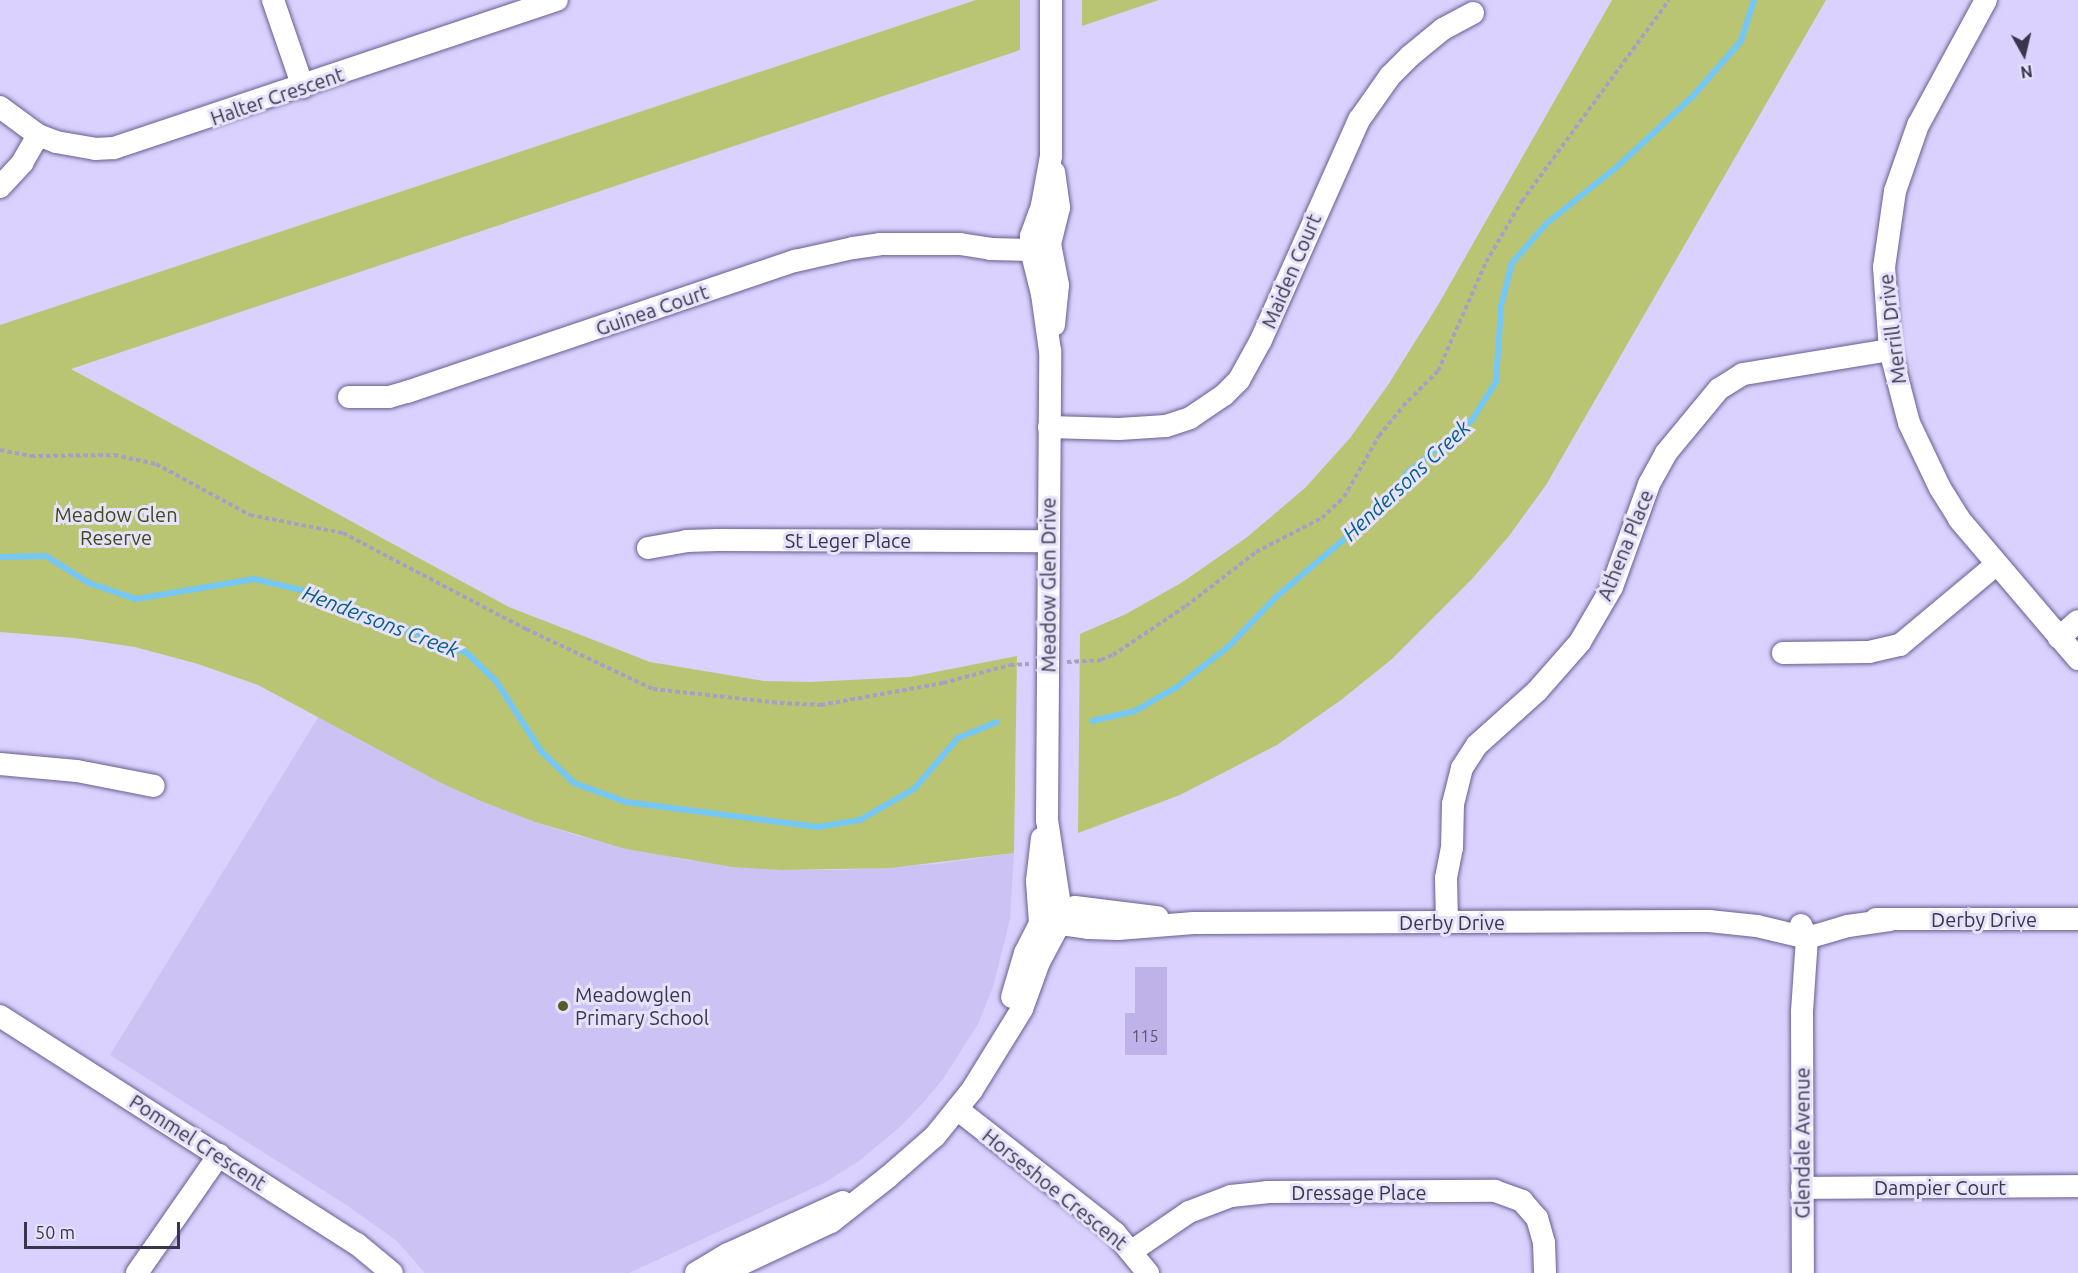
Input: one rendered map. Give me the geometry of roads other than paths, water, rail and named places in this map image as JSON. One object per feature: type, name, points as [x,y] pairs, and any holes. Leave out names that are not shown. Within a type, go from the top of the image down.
[{"type":"street","points":[[273,0],[303,87]]},
{"type":"street","name":"Halter Crescent","points":[[0,107],[38,135],[72,147],[114,148],[303,87],[514,7],[557,0]]},
{"type":"street","name":"Meadow Glen Drive","points":[[722,1273],[812,1233],[831,1222],[910,1159],[957,1110],[1002,1042],[1020,967],[1055,916],[1038,862],[1047,819],[1050,351],[1058,299],[1038,244],[1059,207],[1051,156],[1051,0]]},
{"type":"street","name":"Merrill Drive","points":[[1986,0],[1918,125],[1895,191],[1884,267],[1890,350],[1909,423],[1930,469],[1959,519],[2078,659]]},
{"type":"street","name":"Maiden Court","points":[[1049,427],[1119,429],[1167,426],[1190,418],[1224,395],[1239,380],[1261,340],[1359,120],[1390,76],[1410,56],[1443,29],[1473,13]]},
{"type":"street","points":[[0,187],[22,163],[38,135]]},
{"type":"street","name":"Guinea Court","points":[[349,397],[390,397],[407,392],[817,256],[880,244],[960,244],[990,249],[1038,244]]},
{"type":"street","name":"Athena Place","points":[[1454,922],[1446,878],[1452,848],[1453,804],[1462,768],[1488,734],[1558,669],[1580,642],[1622,565],[1656,469],[1710,399],[1730,381],[1757,370],[1890,350]]},
{"type":"street","name":"St Leger Place","points":[[648,548],[686,541],[718,540],[1048,541]]},
{"type":"street","points":[[1783,653],[1869,652],[1900,645],[1997,564]]},
{"type":"street","points":[[2059,638],[2078,621]]},
{"type":"street","points":[[0,764],[77,771],[154,786]]},
{"type":"street","name":"Derby Drive","points":[[1055,916],[1118,911],[1194,923],[1709,921],[1801,933],[1890,920],[2078,919]]},
{"type":"street","name":"Glendale Avenue","points":[[1801,933],[1803,1273]]},
{"type":"street","name":"Pommel Crescent","points":[[1,1017],[357,1244],[392,1273]]},
{"type":"street","name":"Horseshoe Crescent","points":[[957,1110],[1099,1220],[1132,1251],[1148,1273]]},
{"type":"street","points":[[137,1273],[219,1155]]},
{"type":"street","name":"Dampier Court","points":[[1802,1188],[2078,1186]]},
{"type":"street","name":"Dressage Place","points":[[1132,1251],[1189,1212],[1231,1196],[1267,1192],[1495,1191],[1522,1202],[1537,1218],[1544,1243],[1545,1273]]},
{"type":"street","name":"Meadow Glen Drive","points":[[696,1273],[728,1254],[774,1232],[867,1193]]},
{"type":"waterway","name":"Hendersons Creek","points":[[1092,721],[1135,711],[1177,687],[1229,646],[1276,597],[1381,508],[1407,473],[1472,420],[1496,382],[1501,306],[1512,263],[1546,224],[1618,166],[1693,96],[1741,41],[1754,0]]},
{"type":"waterway","name":"Hendersons Creek","points":[[0,557],[46,556],[89,583],[136,599],[254,579],[318,594],[467,653],[496,681],[541,751],[574,783],[626,802],[818,827],[860,820],[914,789],[958,738],[997,722]]},
{"type":"place","name":"Meadowglen Primary School","points":[[563,1006]]},
{"type":"park label","name":"Meadow Glen Reserve","points":[[116,526]]}]
